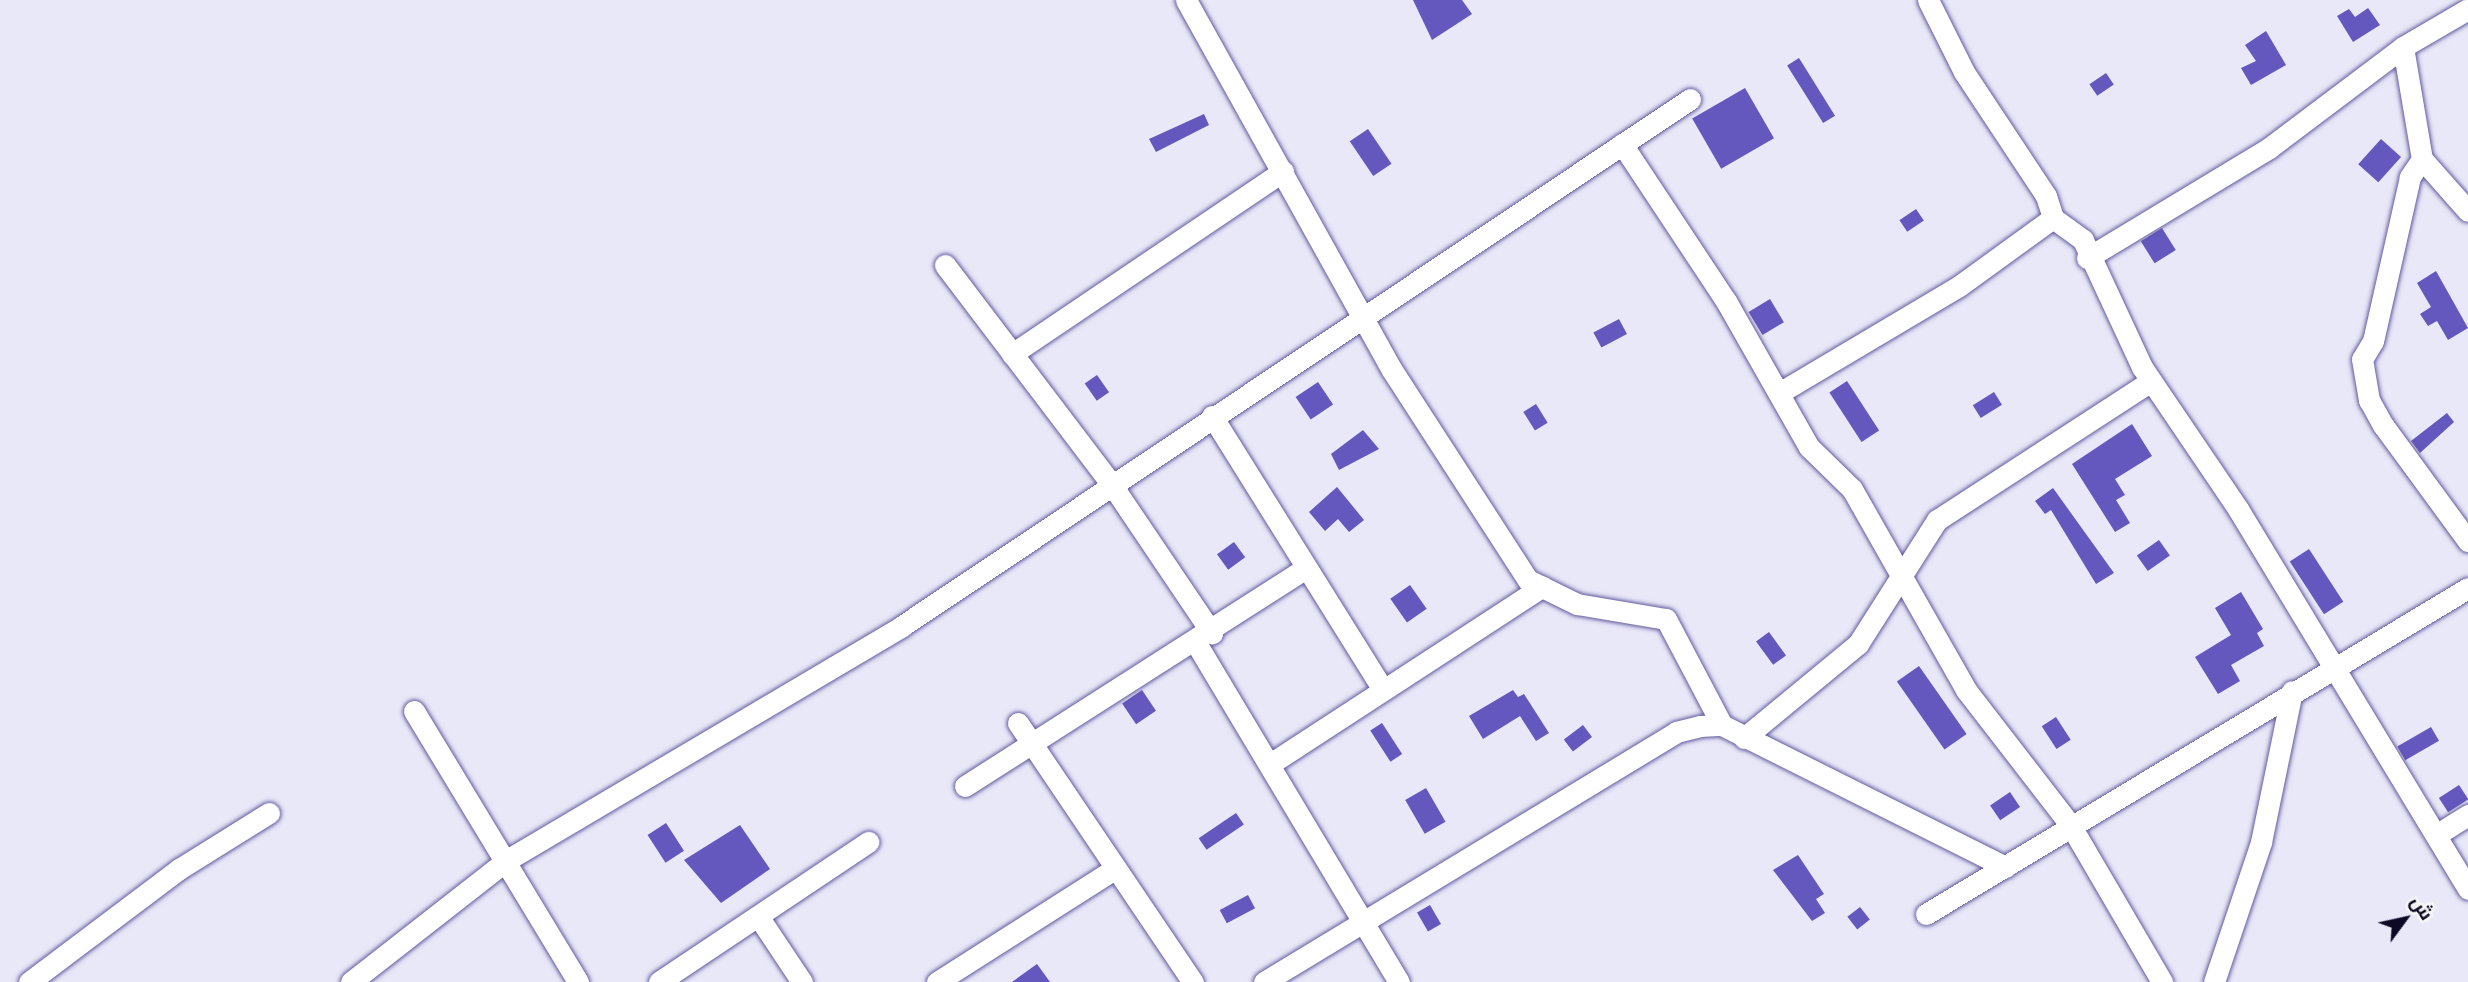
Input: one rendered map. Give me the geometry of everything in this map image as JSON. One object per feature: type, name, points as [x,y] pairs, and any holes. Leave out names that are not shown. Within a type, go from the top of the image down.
[{"type":"street","points":[[1186,0],[1363,315],[1528,580],[1577,604],[1666,619],[1722,725],[2005,867]]},
{"type":"street","points":[[1928,0],[1964,72],[2046,196],[2053,218],[2083,240],[2087,258],[2151,381],[2238,509],[2468,889]]},
{"type":"street","points":[[2087,258],[2269,148],[2403,47],[2468,9]]},
{"type":"street","points":[[2403,47],[2422,159],[2468,211]]},
{"type":"street","points":[[351,982],[507,860],[902,626],[1363,315],[1690,99]]},
{"type":"street","points":[[1622,144],[1779,393],[1809,447],[1852,489],[1966,690],[2071,826],[2162,982]]},
{"type":"street","points":[[2422,159],[2410,177],[2373,341],[2362,359],[2378,417],[2468,541]]},
{"type":"street","points":[[1012,354],[1283,171]]},
{"type":"street","points":[[1779,393],[1959,286],[2053,218]]},
{"type":"street","points":[[945,265],[1112,485],[1204,638],[1270,764],[1365,920],[1399,982]]},
{"type":"street","points":[[1744,738],[1858,644],[1937,520],[2151,381]]},
{"type":"street","points":[[1212,416],[1383,690]]},
{"type":"street","points":[[965,786],[1204,638],[1306,568]]},
{"type":"street","points":[[1270,764],[1542,587]]},
{"type":"street","points":[[1926,914],[2292,691],[2333,670],[2468,588]]},
{"type":"street","points":[[2214,982],[2261,842],[2292,691]]},
{"type":"street","points":[[414,711],[507,860],[574,981]]},
{"type":"street","points":[[1018,723],[1193,982]]},
{"type":"street","points":[[1264,982],[1676,732],[1722,725]]},
{"type":"street","points":[[29,982],[179,869],[269,813]]},
{"type":"street","points":[[2436,835],[2468,815]]},
{"type":"street","points":[[659,982],[760,919],[867,842]]},
{"type":"street","points":[[937,982],[1116,868]]},
{"type":"street","points":[[760,919],[802,982]]},
{"type":"building","points":[[1413,0],[1462,0],[1472,14],[1432,40]]},
{"type":"building","points":[[2368,8],[2380,25],[2353,42],[2337,16],[2349,9],[2355,17]]},
{"type":"building","points":[[2266,31],[2286,65],[2251,85],[2241,68],[2256,61],[2245,45]]},
{"type":"building","points":[[1799,58],[1835,116],[1823,123],[1787,65]]},
{"type":"building","points":[[2106,73],[2114,85],[2097,96],[2089,84]]},
{"type":"building","points":[[1745,88],[1774,138],[1721,169],[1692,118]]},
{"type":"building","points":[[1204,114],[1209,125],[1156,152],[1149,139]]},
{"type":"building","points":[[1368,129],[1391,164],[1373,176],[1350,141]]},
{"type":"building","points":[[2381,139],[2401,157],[2378,182],[2358,164]]},
{"type":"building","points":[[1916,209],[1924,221],[1907,232],[1899,220]]},
{"type":"building","points":[[2162,228],[2176,250],[2155,263],[2141,241]]},
{"type":"building","points":[[2436,271],[2468,328],[2448,340],[2437,321],[2428,326],[2420,314],[2431,307],[2417,283]]},
{"type":"building","points":[[1770,299],[1784,322],[1762,335],[1749,312]]},
{"type":"building","points":[[1619,319],[1627,334],[1601,348],[1593,333]]},
{"type":"building","points":[[1097,375],[1109,392],[1097,401],[1085,384]]},
{"type":"building","points":[[1847,381],[1879,430],[1862,442],[1829,392]]},
{"type":"building","points":[[1318,382],[1333,404],[1311,419],[1296,397]]},
{"type":"building","points":[[1994,392],[2002,405],[1981,418],[1973,405]]},
{"type":"building","points":[[1536,404],[1548,423],[1535,431],[1523,412]]},
{"type":"building","points":[[2447,413],[2454,422],[2420,453],[2411,441]]},
{"type":"building","points":[[2132,424],[2152,456],[2115,479],[2125,495],[2116,500],[2130,523],[2115,532],[2072,464]]},
{"type":"building","points":[[1363,430],[1379,449],[1339,470],[1331,454]]},
{"type":"building","points":[[1337,487],[1364,520],[1349,532],[1338,519],[1325,531],[1309,512]]},
{"type":"building","points":[[2053,488],[2114,573],[2096,584],[2051,510],[2045,514],[2035,501]]},
{"type":"building","points":[[2159,540],[2170,556],[2148,571],[2137,555]]},
{"type":"building","points":[[1234,542],[1245,557],[1228,570],[1217,554]]},
{"type":"building","points":[[2309,549],[2343,602],[2324,614],[2290,562]]},
{"type":"building","points":[[1410,585],[1427,609],[1407,623],[1390,599]]},
{"type":"building","points":[[2241,592],[2263,629],[2257,633],[2264,646],[2231,665],[2240,681],[2218,694],[2195,657],[2231,635],[2215,608]]},
{"type":"building","points":[[1769,632],[1786,655],[1773,665],[1756,641]]},
{"type":"building","points":[[1919,666],[1967,734],[1944,749],[1897,681]]},
{"type":"building","points":[[1142,690],[1156,711],[1136,724],[1122,703]]},
{"type":"building","points":[[1513,690],[1518,697],[1524,694],[1549,733],[1536,741],[1520,716],[1483,739],[1469,716]]},
{"type":"building","points":[[2056,717],[2071,740],[2056,749],[2042,726]]},
{"type":"building","points":[[1382,723],[1402,754],[1390,762],[1370,731]]},
{"type":"building","points":[[1583,725],[1592,737],[1573,751],[1564,739]]},
{"type":"building","points":[[2431,727],[2439,741],[2405,760],[2397,746]]},
{"type":"building","points":[[2459,785],[2468,799],[2448,812],[2439,798]]},
{"type":"building","points":[[1426,788],[1446,822],[1425,834],[1405,800]]},
{"type":"building","points":[[2010,792],[2020,807],[2000,820],[1990,805]]},
{"type":"building","points":[[1236,813],[1244,825],[1207,850],[1199,838]]},
{"type":"building","points":[[666,823],[684,851],[666,863],[648,835]]},
{"type":"building","points":[[740,825],[770,869],[721,903],[684,860]]},
{"type":"building","points":[[1798,855],[1824,894],[1816,899],[1825,913],[1812,921],[1773,870]]},
{"type":"building","points":[[1248,895],[1255,908],[1227,923],[1220,910]]},
{"type":"building","points":[[1430,905],[1441,924],[1428,932],[1417,912]]},
{"type":"building","points":[[1860,907],[1870,920],[1857,929],[1847,917]]},
{"type":"building","points":[[1037,964],[1050,982],[1012,982]]}]
